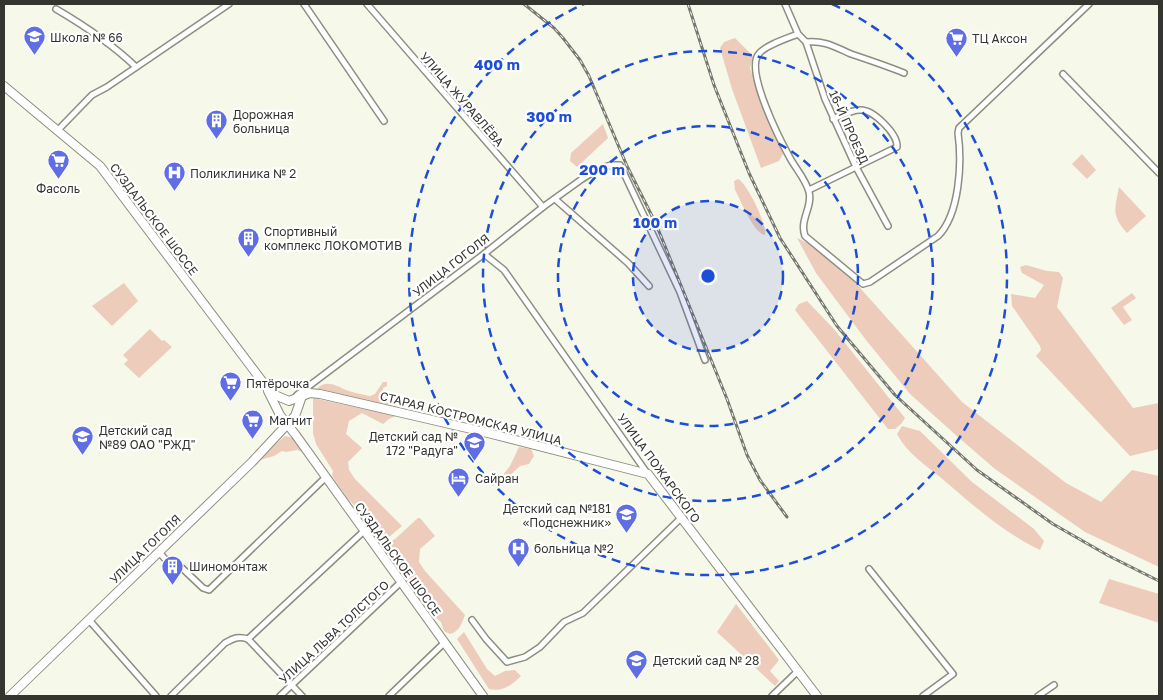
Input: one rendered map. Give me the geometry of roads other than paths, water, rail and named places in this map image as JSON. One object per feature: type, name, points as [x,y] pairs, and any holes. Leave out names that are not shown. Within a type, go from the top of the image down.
[{"type":"street","points":[[57,130],[92,95],[107,87],[230,4]]},
{"type":"street","points":[[304,4],[384,121]]},
{"type":"street","name":"УЛИЦА ЖУРАВЛЁВА","points":[[367,4],[543,207]]},
{"type":"street","points":[[785,4],[798,34],[759,53],[755,60],[755,68],[769,115],[790,158],[809,190],[809,201],[802,228],[805,236],[863,284],[870,282],[944,230],[952,212],[957,185],[960,160],[959,128],[1089,4]]},
{"type":"street","points":[[56,9],[82,24],[116,48],[136,67]]},
{"type":"street","name":"16-Й ПРОЕЗД","points":[[798,34],[806,42],[833,119],[888,226]]},
{"type":"street","points":[[806,42],[814,41],[830,44],[849,53],[904,72]]},
{"type":"street","points":[[1063,74],[1159,173]]},
{"type":"street","name":"СУЗДАЛЬСКОЕ ШОССЕ","points":[[4,86],[100,166],[264,385],[282,418],[483,696]]},
{"type":"street","points":[[809,190],[895,148],[897,143],[895,138],[874,114],[858,110],[833,119]]},
{"type":"street","name":"УЛИЦА ГОГОЛЯ","points":[[295,413],[304,392],[543,207],[598,169],[611,165],[620,165],[680,292],[705,360]]},
{"type":"street","points":[[555,199],[628,263],[649,286]]},
{"type":"street","name":"УЛИЦА ПОЖАРСКОГО","points":[[484,254],[504,270],[648,474],[817,696]]},
{"type":"street","name":"СУЗДАЛЬСКОЕ ШОССЕ","points":[[264,385],[275,395],[289,401]]},
{"type":"street","name":"СТАРАЯ КОСТРОМСКАЯ УЛИЦА","points":[[289,401],[304,392],[320,394],[489,433],[648,474]]},
{"type":"street","points":[[277,436],[286,431],[295,434],[295,413],[294,404],[289,401],[280,405],[282,418],[286,420],[295,413]]},
{"type":"street","name":"УЛИЦА ГОГОЛЯ","points":[[10,696],[277,436],[282,418]]},
{"type":"street","points":[[158,552],[171,566],[182,568],[202,588],[207,590],[326,477]]},
{"type":"street","points":[[472,620],[507,662],[525,657],[540,647],[564,622],[583,613],[681,518]]},
{"type":"street","points":[[248,639],[364,530]]},
{"type":"street","points":[[869,569],[953,674],[924,696]]},
{"type":"street","name":"УЛИЦА ЛЬВА ТОЛСТОГО","points":[[280,696],[401,582]]},
{"type":"street","points":[[89,620],[156,696]]},
{"type":"street","points":[[171,696],[226,643],[234,638],[241,637],[248,639],[302,696]]},
{"type":"street","points":[[389,696],[444,643]]},
{"type":"street","points":[[772,696],[798,671]]},
{"type":"street","points":[[1038,696],[1054,685]]},
{"type":"railway","points":[[524,4],[554,28],[580,60],[589,76],[627,166],[656,224],[727,399],[747,455],[760,480],[787,517]]},
{"type":"railway","points":[[688,4],[714,85],[749,173],[780,238],[837,326],[895,395],[977,470],[1053,524],[1109,556],[1159,581]]},
{"type":"place","name":"Школа № 66","points":[[34,56]]},
{"type":"place","name":"ТЦ Аксон","points":[[956,57]]},
{"type":"place","name":"Дорожная больница","points":[[217,140]]},
{"type":"place","name":"Фасоль","points":[[58,180]]},
{"type":"place","name":"Поликлиника № 2","points":[[174,192]]},
{"type":"place","name":"Спортивный комплекс ЛОКОМОТИВ","points":[[248,257]]},
{"type":"place","name":"Пятёрочка","points":[[230,402]]},
{"type":"place","name":"Магнит","points":[[253,439]]},
{"type":"place","name":"Детский сад №89 ОАО \"РЖД\"","points":[[83,456]]},
{"type":"place","name":"Детский сад № 172 \"Радуга\"","points":[[474,462]]},
{"type":"place","name":"Сайран","points":[[459,497]]},
{"type":"place","name":"Детский сад №181 «Подснежник»","points":[[627,534]]},
{"type":"place","name":"больница №2","points":[[518,567]]},
{"type":"place","name":"Шиномонтаж","points":[[173,585]]},
{"type":"place","name":"Детский сад № 28","points":[[637,679]]}]
